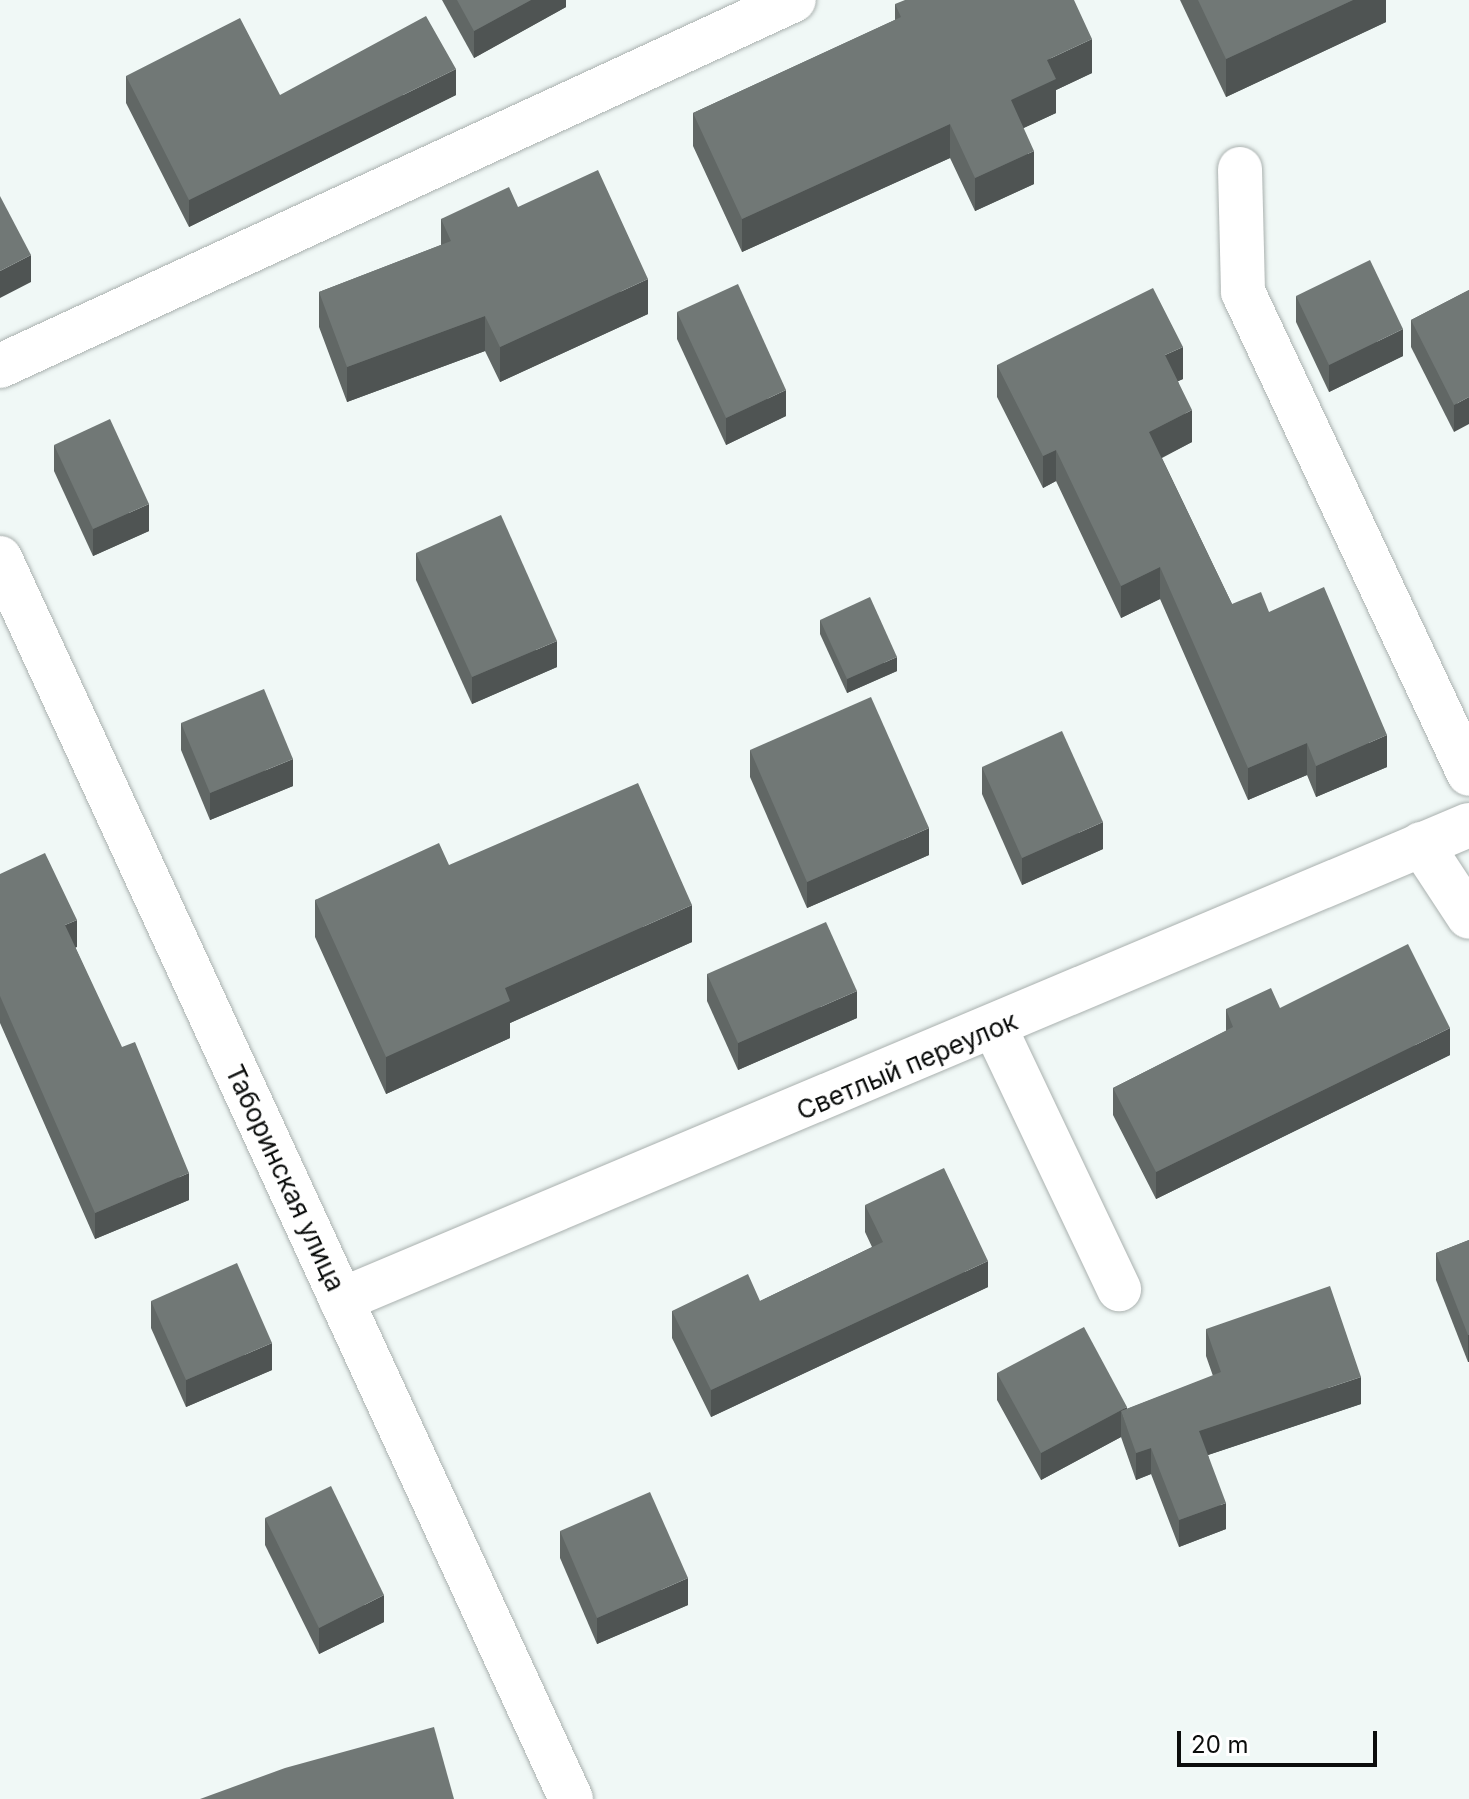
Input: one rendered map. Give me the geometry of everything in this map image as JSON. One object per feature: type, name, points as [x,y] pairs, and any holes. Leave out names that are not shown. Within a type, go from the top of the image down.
[{"type":"street","points":[[0,366],[794,0]]},
{"type":"street","points":[[1240,169],[1243,292],[1469,774]]},
{"type":"street","name":"Таборинская улица","points":[[0,558],[571,1799]]},
{"type":"street","name":"Светлый переулок","points":[[341,1300],[996,1030],[1469,825]]},
{"type":"street","points":[[1421,844],[1469,917]]},
{"type":"street","points":[[996,1030],[1119,1289]]},
{"type":"building","points":[[457,0],[531,0],[474,31]]},
{"type":"building","points":[[905,0],[1074,0],[1092,39],[1047,60],[1056,79],[1011,100],[1034,151],[975,178],[950,124],[742,219],[693,113],[901,17],[895,4]]},
{"type":"building","points":[[1198,0],[1353,0],[1226,59]]},
{"type":"building","points":[[426,16],[456,69],[189,200],[126,76],[240,18],[280,95]]},
{"type":"building","points":[[598,170],[648,279],[500,347],[485,316],[347,367],[319,292],[451,241],[441,219],[509,187],[518,207]]},
{"type":"building","points":[[0,196],[31,255],[0,271]]},
{"type":"building","points":[[1370,260],[1403,329],[1329,365],[1296,296]]},
{"type":"building","points":[[738,284],[786,390],[726,418],[677,312]]},
{"type":"building","points":[[1153,288],[1183,347],[1165,355],[1192,410],[1149,432],[1232,604],[1261,592],[1269,612],[1324,587],[1387,735],[1316,766],[1307,743],[1248,768],[1160,567],[1121,586],[1056,450],[1043,456],[997,365]]},
{"type":"building","points":[[1469,290],[1469,397],[1454,405],[1411,320]]},
{"type":"building","points":[[110,419],[149,504],[93,529],[54,445]]},
{"type":"building","points":[[501,515],[557,641],[472,677],[416,553]]},
{"type":"building","points":[[870,597],[897,657],[847,679],[820,620]]},
{"type":"building","points":[[264,689],[293,759],[210,793],[181,723]]},
{"type":"building","points":[[871,697],[929,828],[807,882],[750,750]]},
{"type":"building","points":[[1062,731],[1103,822],[1022,858],[982,767]]},
{"type":"building","points":[[638,783],[692,905],[505,988],[510,1001],[386,1057],[315,900],[439,843],[449,865]]},
{"type":"building","points":[[45,853],[77,920],[65,925],[122,1047],[135,1042],[189,1173],[95,1213],[0,996],[0,874]]},
{"type":"building","points":[[826,922],[857,991],[738,1043],[707,974]]},
{"type":"building","points":[[1408,944],[1450,1028],[1156,1172],[1113,1088],[1233,1027],[1226,1009],[1271,988],[1280,1008]]},
{"type":"building","points":[[944,1168],[988,1261],[711,1390],[672,1311],[748,1274],[760,1301],[883,1242],[865,1205]]},
{"type":"building","points":[[1469,1240],[1469,1335],[1468,1335],[1436,1253]]},
{"type":"building","points":[[237,1263],[272,1343],[186,1380],[151,1301]]},
{"type":"building","points":[[1330,1286],[1361,1377],[1199,1431],[1226,1503],[1179,1520],[1151,1448],[1136,1453],[1121,1411],[1221,1372],[1206,1329]]},
{"type":"building","points":[[1084,1327],[1127,1407],[1041,1453],[997,1373]]},
{"type":"building","points":[[331,1486],[384,1595],[319,1628],[265,1518]]},
{"type":"building","points":[[650,1492],[688,1578],[597,1618],[560,1531]]},
{"type":"building","points":[[434,1727],[454,1799],[200,1799],[285,1768]]}]
